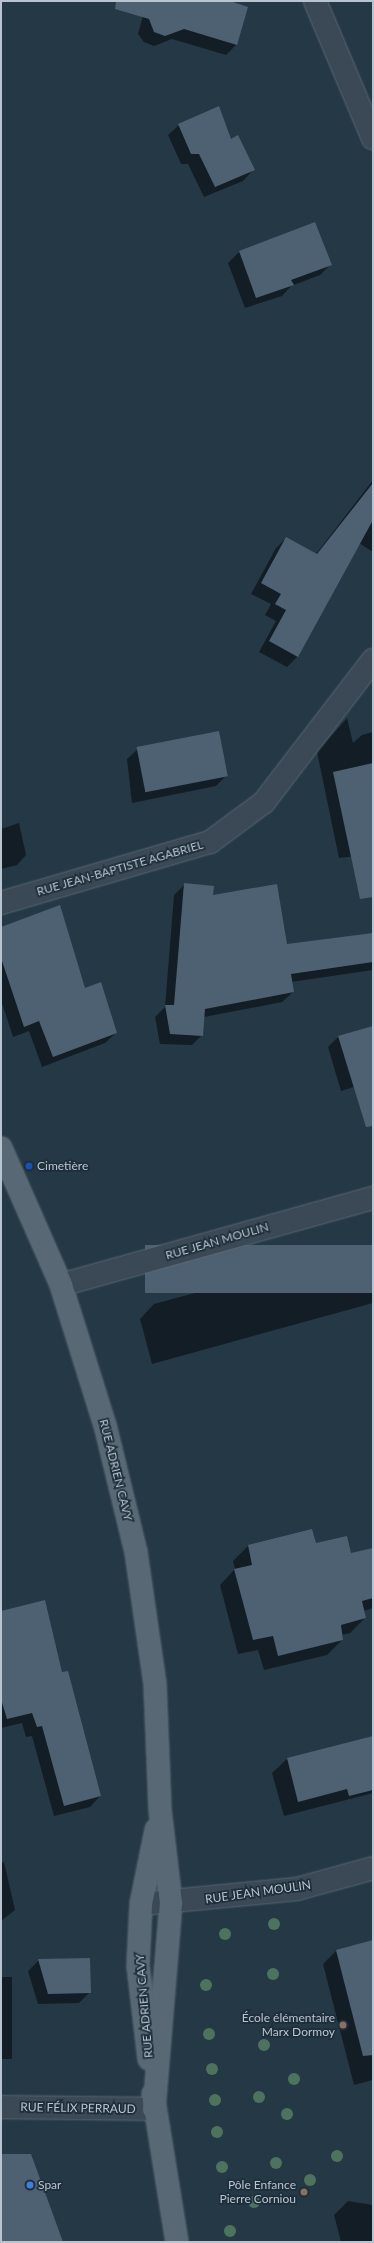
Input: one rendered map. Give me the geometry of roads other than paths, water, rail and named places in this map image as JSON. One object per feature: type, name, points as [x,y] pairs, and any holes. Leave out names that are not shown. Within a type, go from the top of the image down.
[{"type":"main road","name":"RUE ADRIEN CAVY","points":[[1,1148],[61,1285],[106,1429],[136,1552],[155,1684],[160,1809],[171,1904],[154,2109]]},
{"type":"main road","name":"RUE ADRIEN CAVY","points":[[160,1809],[141,1904],[138,1966],[154,2109],[176,2242]]},
{"type":"street","points":[[315,1],[373,138]]},
{"type":"street","name":"RUE JEAN-BAPTISTE AGABRIEL","points":[[1,903],[210,842],[264,802],[373,660]]},
{"type":"street","name":"RUE JEAN MOULIN","points":[[61,1285],[373,1198]]},
{"type":"street","name":"RUE JEAN MOULIN","points":[[141,1904],[171,1904],[297,1889],[373,1868]]},
{"type":"street","name":"RUE FÉLIX PERRAUD","points":[[1,2107],[154,2109]]},
{"type":"place","name":"Cimetière","points":[[29,1166]]},
{"type":"place","name":"École élémentaire Marx Dormoy","points":[[343,2025]]},
{"type":"place","name":"Spar","points":[[30,2185]]},
{"type":"place","name":"Pôle Enfance Pierre Corniou","points":[[304,2192]]}]
